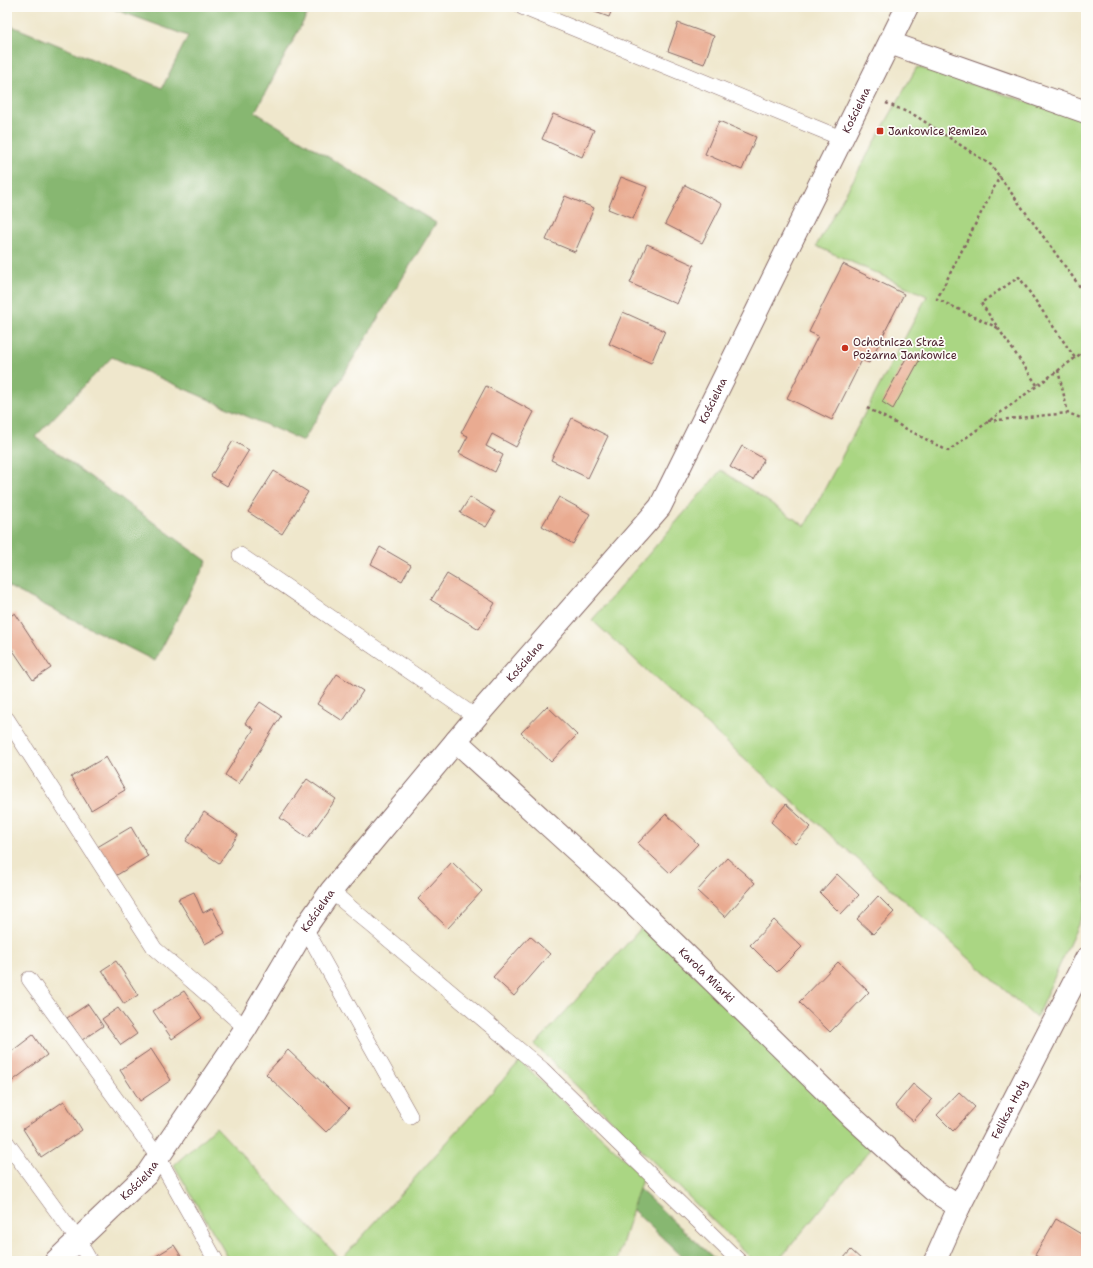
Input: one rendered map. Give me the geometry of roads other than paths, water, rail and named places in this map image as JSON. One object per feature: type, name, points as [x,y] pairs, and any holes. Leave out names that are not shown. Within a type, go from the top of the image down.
[{"type":"street","name":"Kościelna","points":[[56,1261],[147,1174],[246,1028],[305,928],[331,891],[476,717],[660,507],[907,7]]},
{"type":"street","points":[[890,43],[1086,112]]},
{"type":"street","name":"Karola Miarki","points":[[456,741],[657,925],[886,1148],[933,1190],[959,1207]]},
{"type":"street","name":"Feliksa Hoły","points":[[935,1261],[959,1207],[1086,959]]},
{"type":"lane","points":[[522,7],[843,139]]},
{"type":"lane","points":[[240,555],[476,717]]},
{"type":"lane","points":[[7,719],[155,949],[246,1028]]},
{"type":"lane","points":[[331,891],[542,1070],[739,1261]]},
{"type":"lane","points":[[305,928],[410,1116]]},
{"type":"lane","points":[[29,979],[158,1157],[216,1261]]},
{"type":"lane","points":[[7,1143],[78,1240],[90,1261]]},
{"type":"place","name":"Jankowice Remiza","points":[[880,131]]},
{"type":"place","name":"Ochotnicza Straż Pożarna Jankowice","points":[[845,348]]}]
